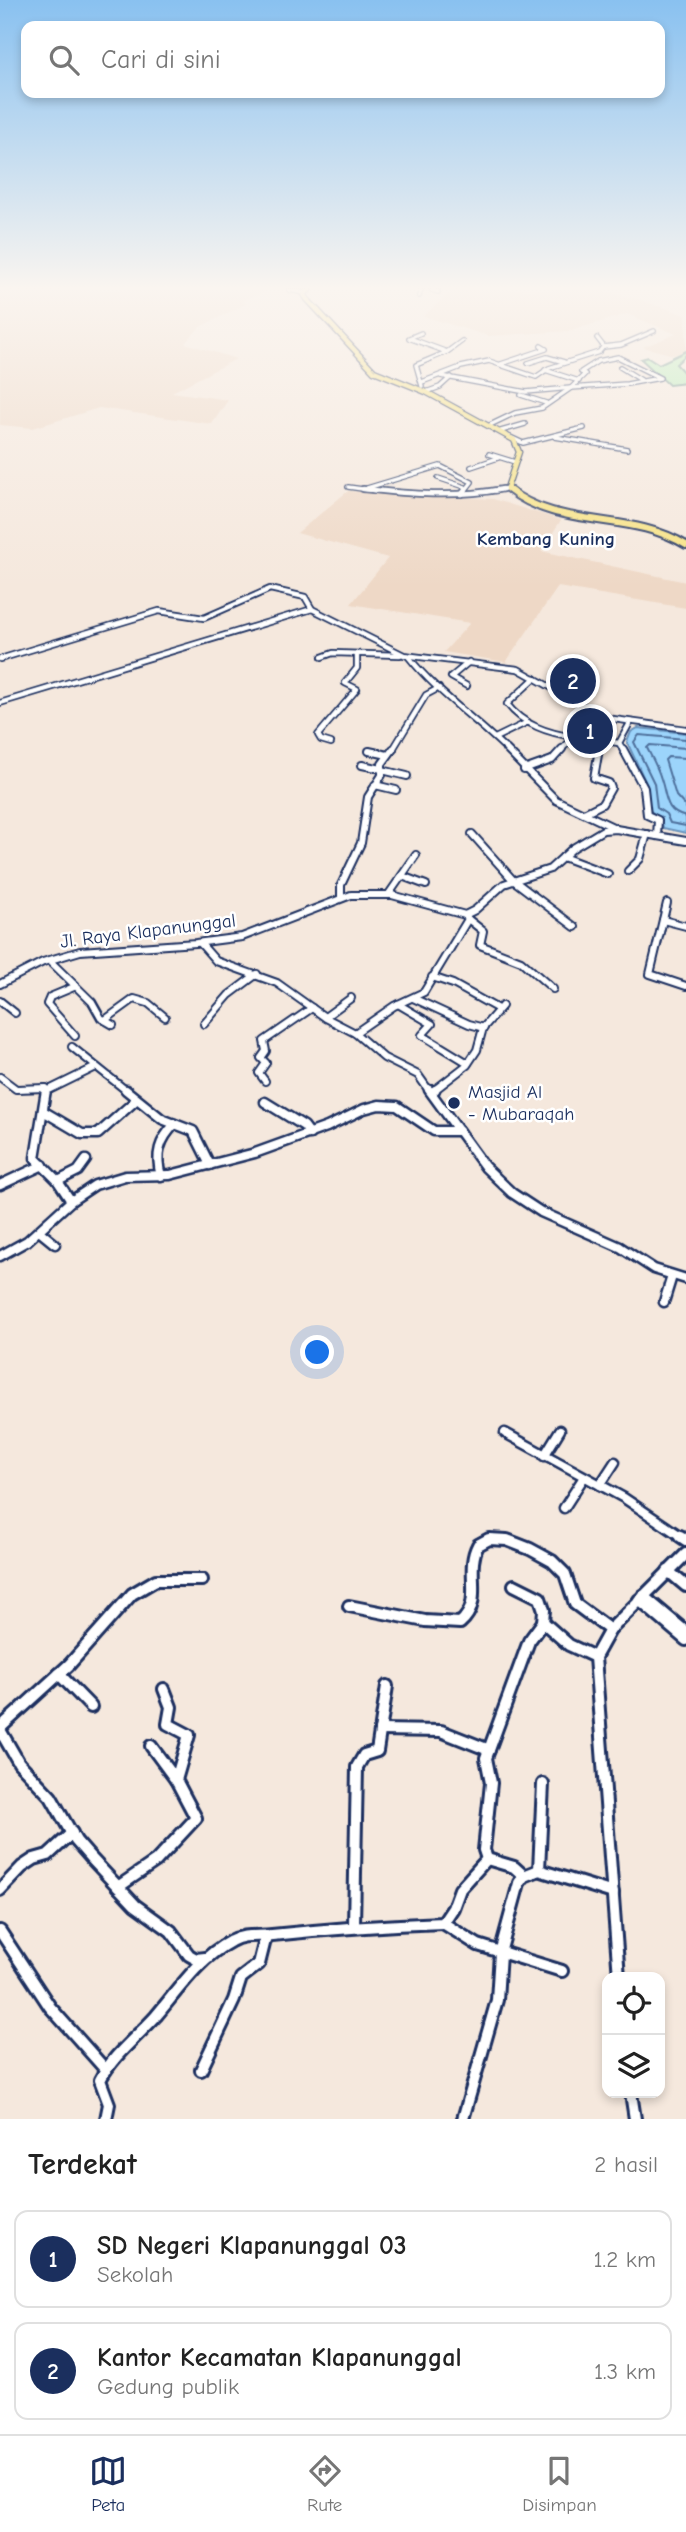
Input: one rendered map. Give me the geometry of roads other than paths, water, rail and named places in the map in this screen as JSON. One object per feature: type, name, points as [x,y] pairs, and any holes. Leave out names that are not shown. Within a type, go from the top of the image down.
[{"type":"main road","points":[[420,390],[501,431],[519,446],[507,488],[519,499],[536,506],[650,527],[686,545]]},
{"type":"street","points":[[426,392],[435,389]]},
{"type":"street","points":[[508,389],[531,392],[563,389]]},
{"type":"street","points":[[490,425],[514,413],[542,408],[571,389]]},
{"type":"street","points":[[513,390],[517,394],[546,403]]},
{"type":"street","points":[[501,431],[525,424]]},
{"type":"street","points":[[507,435],[522,443],[584,428]]},
{"type":"street","points":[[550,436],[627,449]]},
{"type":"street","points":[[489,454],[515,462]]},
{"type":"street","points":[[471,467],[498,458]]},
{"type":"street","points":[[365,489],[439,466],[472,482],[465,487],[462,494]]},
{"type":"street","points":[[438,478],[465,487]]},
{"type":"street","points":[[348,487],[406,494],[475,495],[507,488]]},
{"type":"street","points":[[0,659],[50,643],[95,633],[159,611],[204,618],[270,589],[296,593],[305,597],[312,609],[406,656],[421,673],[495,738],[556,800],[616,829],[686,841]]},
{"type":"street","points":[[0,703],[312,609]]},
{"type":"street","points":[[322,657],[328,653],[406,656],[519,669],[596,713],[630,723],[686,729]]},
{"type":"street","points":[[331,743],[320,739],[318,735],[357,689],[345,683],[357,668],[357,654]]},
{"type":"street","points":[[467,686],[451,677],[469,662]]},
{"type":"street","points":[[535,678],[508,704],[528,722],[553,733],[619,743]]},
{"type":"street","points":[[341,897],[341,885],[361,844],[368,797],[388,755],[401,739],[428,693],[439,688]]},
{"type":"street","points":[[524,770],[552,760],[596,713]]},
{"type":"street","points":[[495,738],[528,722]]},
{"type":"street","points":[[619,743],[630,723]]},
{"type":"street","points":[[619,743],[644,788],[648,817],[658,820],[657,836]]},
{"type":"street","points":[[584,813],[602,804],[611,789],[608,783],[594,778],[599,748]]},
{"type":"street","points":[[369,751],[388,755]]},
{"type":"street","points":[[362,765],[407,776]]},
{"type":"street","points":[[375,785],[396,790]]},
{"type":"street","points":[[355,1033],[398,1004],[424,992],[467,917],[497,890],[513,880],[542,873],[592,834],[616,829]]},
{"type":"street","points":[[472,834],[513,880],[576,928]]},
{"type":"street","points":[[628,871],[640,859],[648,834]]},
{"type":"street","points":[[389,894],[416,855]]},
{"type":"street","points":[[563,857],[608,874]]},
{"type":"street","points":[[402,876],[426,886]]},
{"type":"street","name":"Jl. Raya Klapanunggal","points":[[0,984],[49,960],[75,953],[201,944],[258,933],[341,897],[369,893],[389,894],[467,917]]},
{"type":"street","points":[[667,903],[650,974],[686,986]]},
{"type":"street","points":[[467,917],[483,931],[480,945],[521,961],[553,989]]},
{"type":"street","points":[[663,920],[686,926]]},
{"type":"street","points":[[201,944],[216,961],[257,974],[285,988],[325,1017],[355,1033],[384,1058],[418,1075],[498,1182],[522,1199],[541,1212],[620,1247],[654,1269],[686,1279]]},
{"type":"street","points":[[49,960],[92,1002],[97,1013],[113,1025]]},
{"type":"street","points":[[204,1024],[229,995],[257,974]]},
{"type":"street","points":[[432,977],[500,1007],[479,1036],[478,1050],[468,1063],[451,1082],[432,1092]]},
{"type":"street","points":[[74,987],[50,997],[47,1004],[75,1036]]},
{"type":"street","points":[[325,1017],[351,998]]},
{"type":"street","points":[[413,998],[469,1024],[484,1028]]},
{"type":"street","points":[[105,1020],[133,999],[148,1003],[165,1017]]},
{"type":"street","points":[[0,1001],[15,1013]]},
{"type":"street","points":[[398,1004],[432,1024],[421,1035],[468,1063]]},
{"type":"street","points":[[265,1081],[259,1073],[266,1063],[261,1058],[266,1051],[264,1041],[312,1008]]},
{"type":"street","points":[[72,1047],[162,1119],[193,1131],[210,1165]]},
{"type":"street","points":[[47,1091],[96,1067]]},
{"type":"street","points":[[0,1077],[5,1084],[20,1092],[43,1087],[47,1091]]},
{"type":"street","points":[[47,1091],[35,1158],[58,1181],[71,1201]]},
{"type":"street","points":[[43,1111],[58,1117],[79,1134],[92,1135],[98,1134],[136,1100]]},
{"type":"street","points":[[265,1102],[300,1124],[310,1134]]},
{"type":"street","points":[[0,1256],[39,1231],[71,1201],[95,1185],[125,1176],[161,1176],[285,1144],[356,1112],[379,1105],[402,1108],[439,1133],[459,1131]]},
{"type":"street","points":[[161,1176],[158,1149],[161,1138],[175,1124]]},
{"type":"street","points":[[58,1181],[78,1171],[86,1160]]},
{"type":"street","points":[[0,1185],[43,1165]]},
{"type":"street","points":[[39,1231],[55,1244]]},
{"type":"street","points":[[664,1302],[672,1276]]},
{"type":"street","points":[[544,1456],[560,1430]]},
{"type":"street","points":[[505,1433],[624,1498],[686,1540]]},
{"type":"street","points":[[600,1485],[615,1462]]},
{"type":"street","points":[[564,1508],[584,1477]]},
{"type":"street","points":[[349,1606],[445,1625],[461,1622],[467,1618],[474,1605],[474,1551],[481,1542],[497,1538],[523,1546],[555,1564],[565,1573],[573,1602],[610,1630]]},
{"type":"street","points":[[619,1972],[595,1657],[610,1630],[686,1554]]},
{"type":"street","points":[[668,1571],[686,1586]]},
{"type":"street","points":[[202,1580],[166,1580],[143,1585],[121,1605],[59,1674],[13,1712],[0,1729],[19,1763],[51,1797],[72,1833],[118,1887],[135,1905],[171,1931],[189,1955],[196,1959],[205,1958]]},
{"type":"street","points":[[487,1859],[484,1850],[491,1783],[486,1763],[489,1750],[529,1641],[543,1622],[544,1610],[540,1598],[514,1585]]},
{"type":"street","points":[[641,1598],[685,1636]]},
{"type":"street","points":[[543,1622],[569,1645],[595,1657]]},
{"type":"street","points":[[59,1674],[91,1707]]},
{"type":"street","points":[[354,1926],[357,1767],[364,1755],[376,1754],[387,1686]]},
{"type":"street","points":[[164,1689],[170,1707],[168,1724],[189,1735],[176,1780]]},
{"type":"street","points":[[380,1730],[441,1731],[489,1750]]},
{"type":"street","points":[[118,1887],[156,1861],[196,1818],[176,1780],[151,1746]]},
{"type":"street","points":[[538,1870],[543,1784]]},
{"type":"street","points":[[0,1889],[37,1855],[48,1855],[72,1833]]},
{"type":"street","points":[[487,1859],[514,1867],[524,1875]]},
{"type":"street","points":[[443,1923],[453,1908],[460,1889],[487,1859]]},
{"type":"street","points":[[463,2119],[497,2000],[500,1953],[509,1914],[524,1875],[538,1870],[613,1893]]},
{"type":"street","points":[[106,2119],[109,2104],[100,2080],[105,2069],[205,1958],[238,1937],[354,1926],[443,1923],[458,1936],[500,1953],[556,1967],[562,1971]]},
{"type":"street","points":[[0,1931],[50,2007],[105,2069]]},
{"type":"street","points":[[201,2070],[234,2000],[241,1978],[259,1964],[266,1936]]},
{"type":"street","points":[[632,2098],[635,2119]]},
{"type":"water","points":[[638,728],[686,733],[686,833],[663,828],[661,818],[649,810],[647,785],[627,742],[631,732]]},
{"type":"place","name":"Kantor Kecamatan Klapanunggal","points":[[573,681]]},
{"type":"place","name":"SD Negeri Klapanunggal 03","points":[[590,731]]},
{"type":"place","name":"Masjid Al - Mubaraqah","points":[[454,1103]]},
{"type":"district","name":"Kembang Kuning","points":[[546,539]]}]
